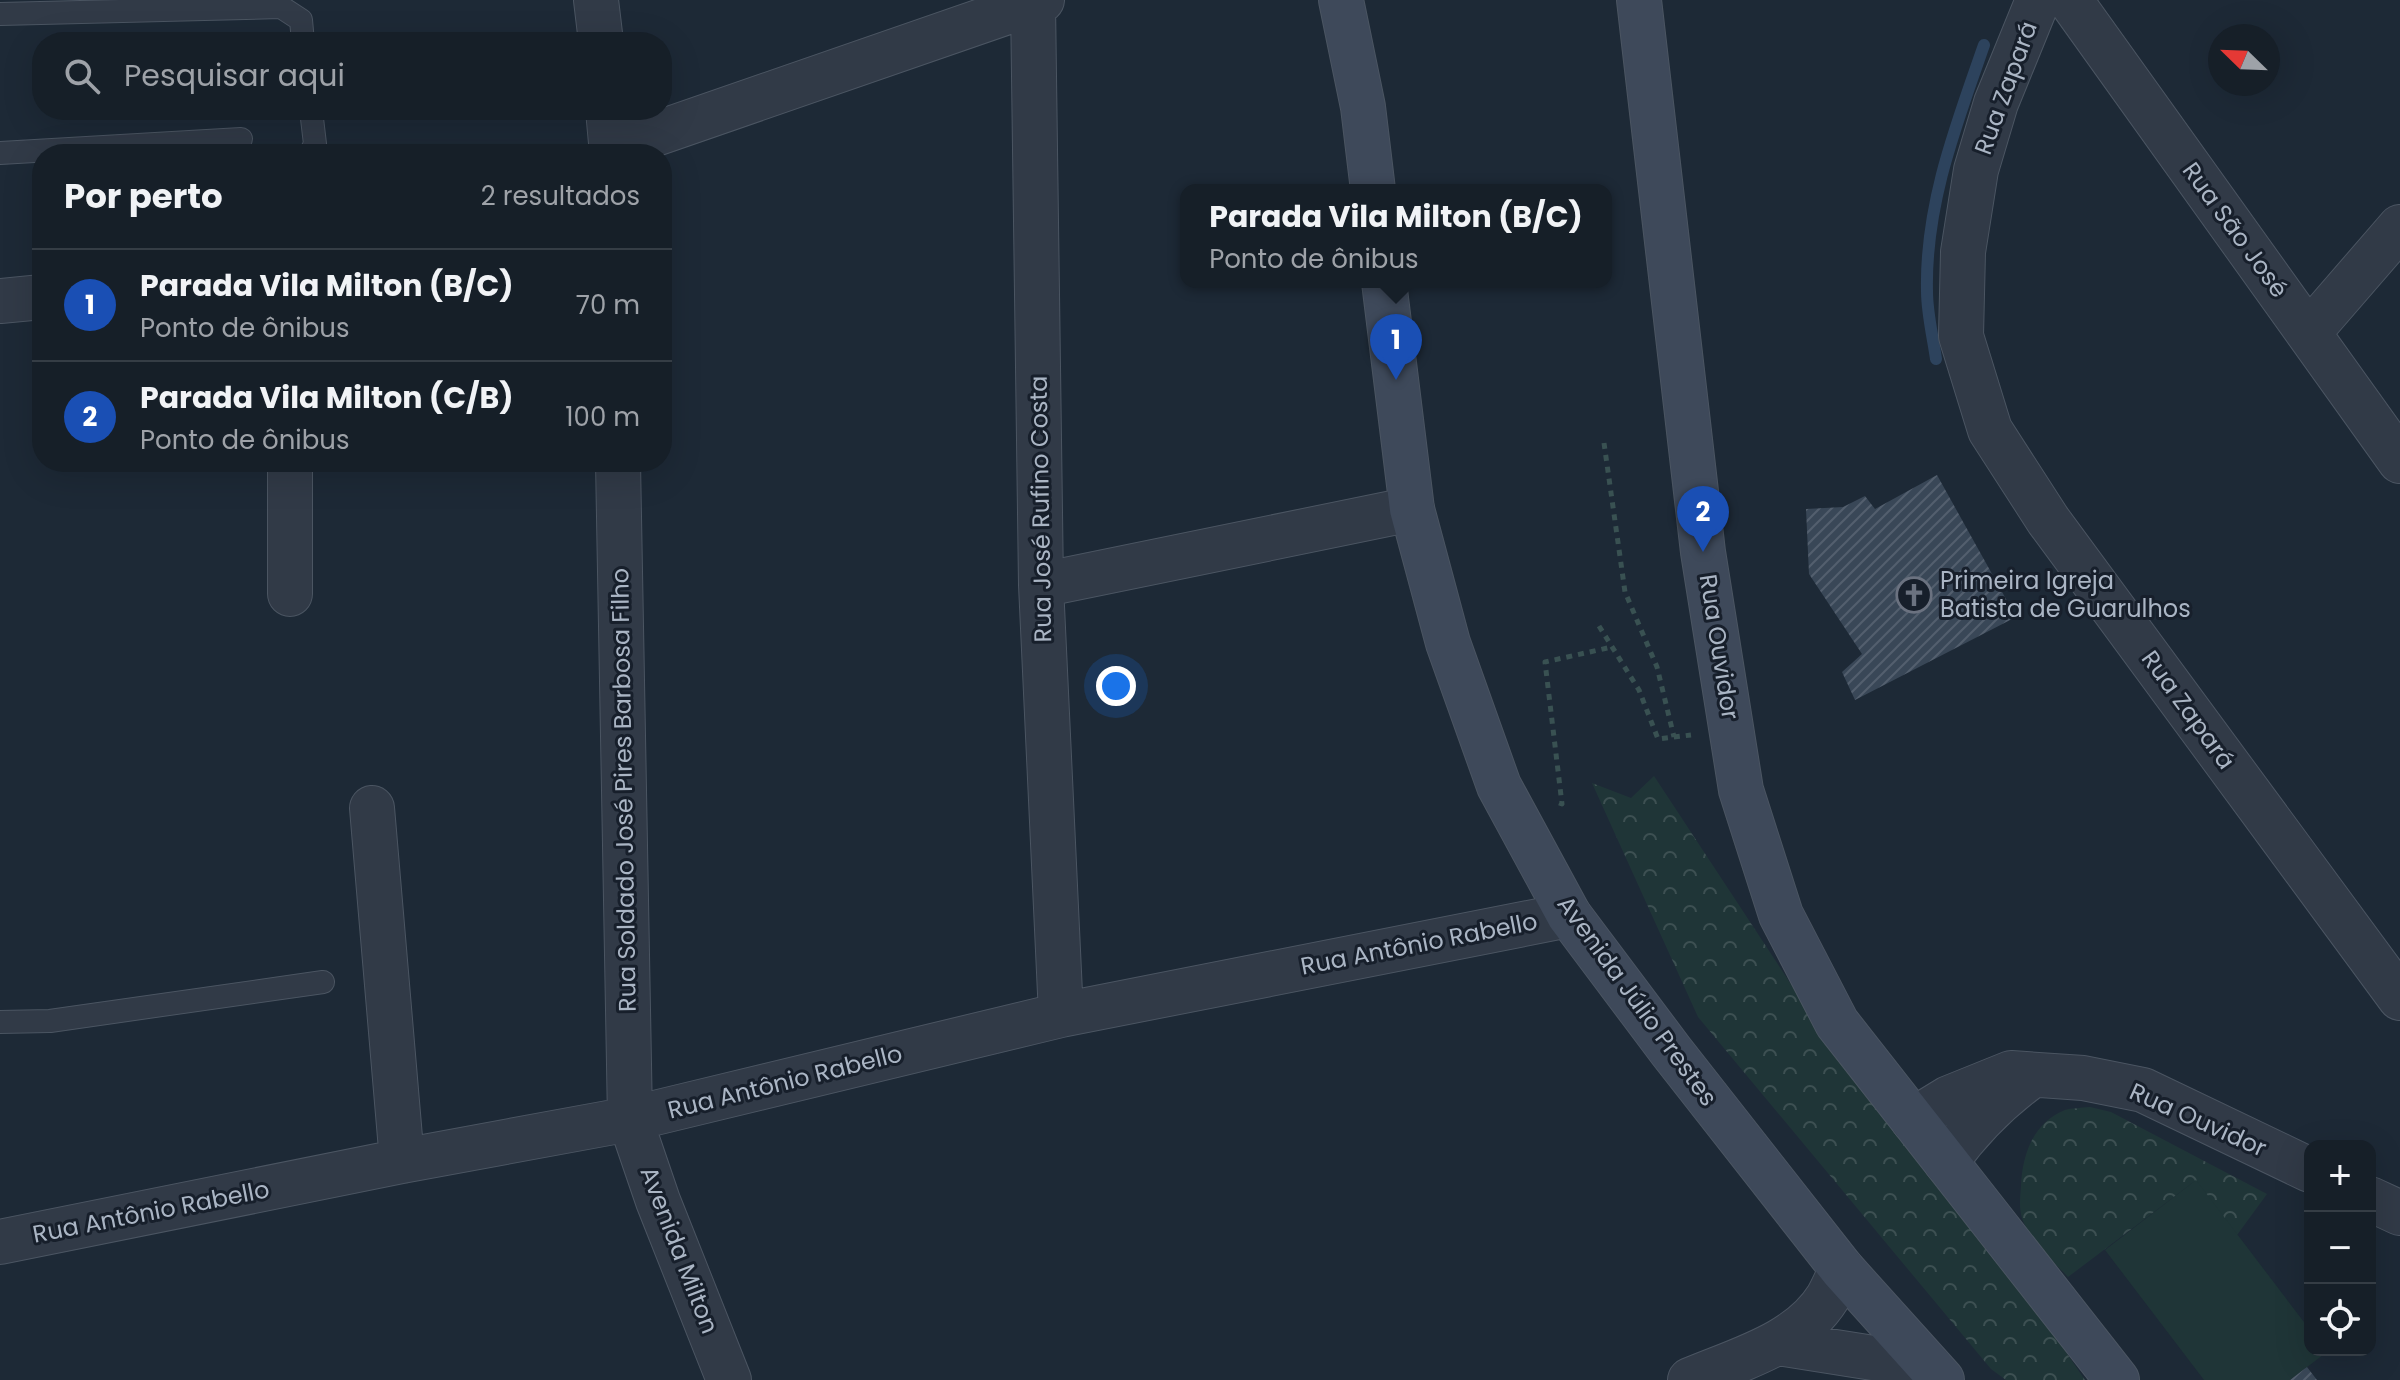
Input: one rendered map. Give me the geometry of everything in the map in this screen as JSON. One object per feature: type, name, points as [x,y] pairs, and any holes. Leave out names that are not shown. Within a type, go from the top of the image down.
[{"type":"main road","points":[[1341,0],[1363,107],[1372,184]]},
{"type":"main road","name":"Rua Ouvidor","points":[[1639,0],[1703,552],[1741,790],[1781,915],[1837,1023],[2117,1380]]},
{"type":"main road","name":"Avenida Júlio Prestes","points":[[1385,288],[1412,509],[1448,643],[1499,786],[1569,915],[1842,1269],[1936,1373]]},
{"type":"street","points":[[596,0],[600,32]]},
{"type":"street","name":"Rua Zapará","points":[[2038,0],[1996,103],[1976,170],[1963,252],[1961,336],[1990,430],[2048,520],[2400,998]]},
{"type":"street","name":"Rua São José","points":[[2070,0],[2400,461]]},
{"type":"street","points":[[672,119],[1038,2]]},
{"type":"street","name":"Rua José Rufino Costa","points":[[1038,2],[1041,585],[1061,1015]]},
{"type":"street","points":[[611,138],[668,120]]},
{"type":"street","points":[[2309,332],[2400,227]]},
{"type":"street","points":[[0,301],[32,298]]},
{"type":"street","points":[[290,472],[290,594]]},
{"type":"street","name":"Rua Soldado José Pires Barbosa Filho","points":[[618,472],[630,1119]]},
{"type":"street","points":[[1041,585],[1412,509]]},
{"type":"street","points":[[372,808],[402,1161]]},
{"type":"street","name":"Rua Antônio Rabello","points":[[0,1242],[402,1161],[630,1119],[1061,1015],[1569,915]]},
{"type":"street","name":"Rua Ouvidor","points":[[1913,1120],[1949,1098],[2011,1073],[2083,1078],[2143,1090],[2304,1167]]},
{"type":"street","points":[[1946,1162],[1985,1114],[2035,1074]]},
{"type":"street","name":"Avenida Milton","points":[[630,1119],[658,1201],[729,1380]]},
{"type":"street","points":[[2376,1202],[2400,1213]]},
{"type":"street","points":[[1787,1362],[1808,1321],[1827,1299],[1842,1269]]},
{"type":"street","points":[[1690,1380],[1787,1362],[1936,1373]]},
{"type":"lane","points":[[0,14],[281,7],[301,20],[302,32]]},
{"type":"lane","points":[[312,120],[315,144]]},
{"type":"lane","points":[[167,144],[241,139]]},
{"type":"lane","points":[[0,153],[32,152]]},
{"type":"lane","points":[[0,1022],[50,1021],[323,982]]},
{"type":"path","points":[[1604,443],[1625,592],[1657,667],[1674,737]]},
{"type":"path","points":[[1599,626],[1639,690],[1658,739],[1732,731]]},
{"type":"path","points":[[1554,801],[1562,804],[1545,662],[1612,647]]},
{"type":"green space","points":[[1654,776],[1831,1045],[2042,1317],[2085,1380],[2006,1380],[1991,1369],[1698,1017],[1592,783],[1631,798]]},
{"type":"green space","points":[[2090,1107],[2111,1112],[2267,1194],[2237,1235],[2195,1181],[2068,1277],[2042,1250],[2025,1226],[2020,1206],[2022,1175],[2031,1141],[2045,1123],[2065,1110]]},
{"type":"green space","points":[[2196,1180],[2304,1322],[2304,1356],[2322,1356],[2290,1380],[2204,1380],[2105,1250]]},
{"type":"building","name":"Primeira Igreja Batista de Guarulhos","points":[[1937,475],[2016,617],[1855,700],[1842,672],[1862,654],[1809,574],[1806,509],[1843,507],[1865,496],[1875,509]]},
{"type":"building","points":[[2307,1367],[2317,1380],[2290,1380]]},
{"type":"waterway","points":[[1936,359],[1927,300],[1931,228],[1944,166],[1984,45]]},
{"type":"place","name":"Parada Vila Milton (B/C)","points":[[1396,380]]},
{"type":"place","name":"Parada Vila Milton (C/B)","points":[[1703,552]]},
{"type":"place","name":"Primeira Igreja Batista de Guarulhos","points":[[1914,595]]}]
